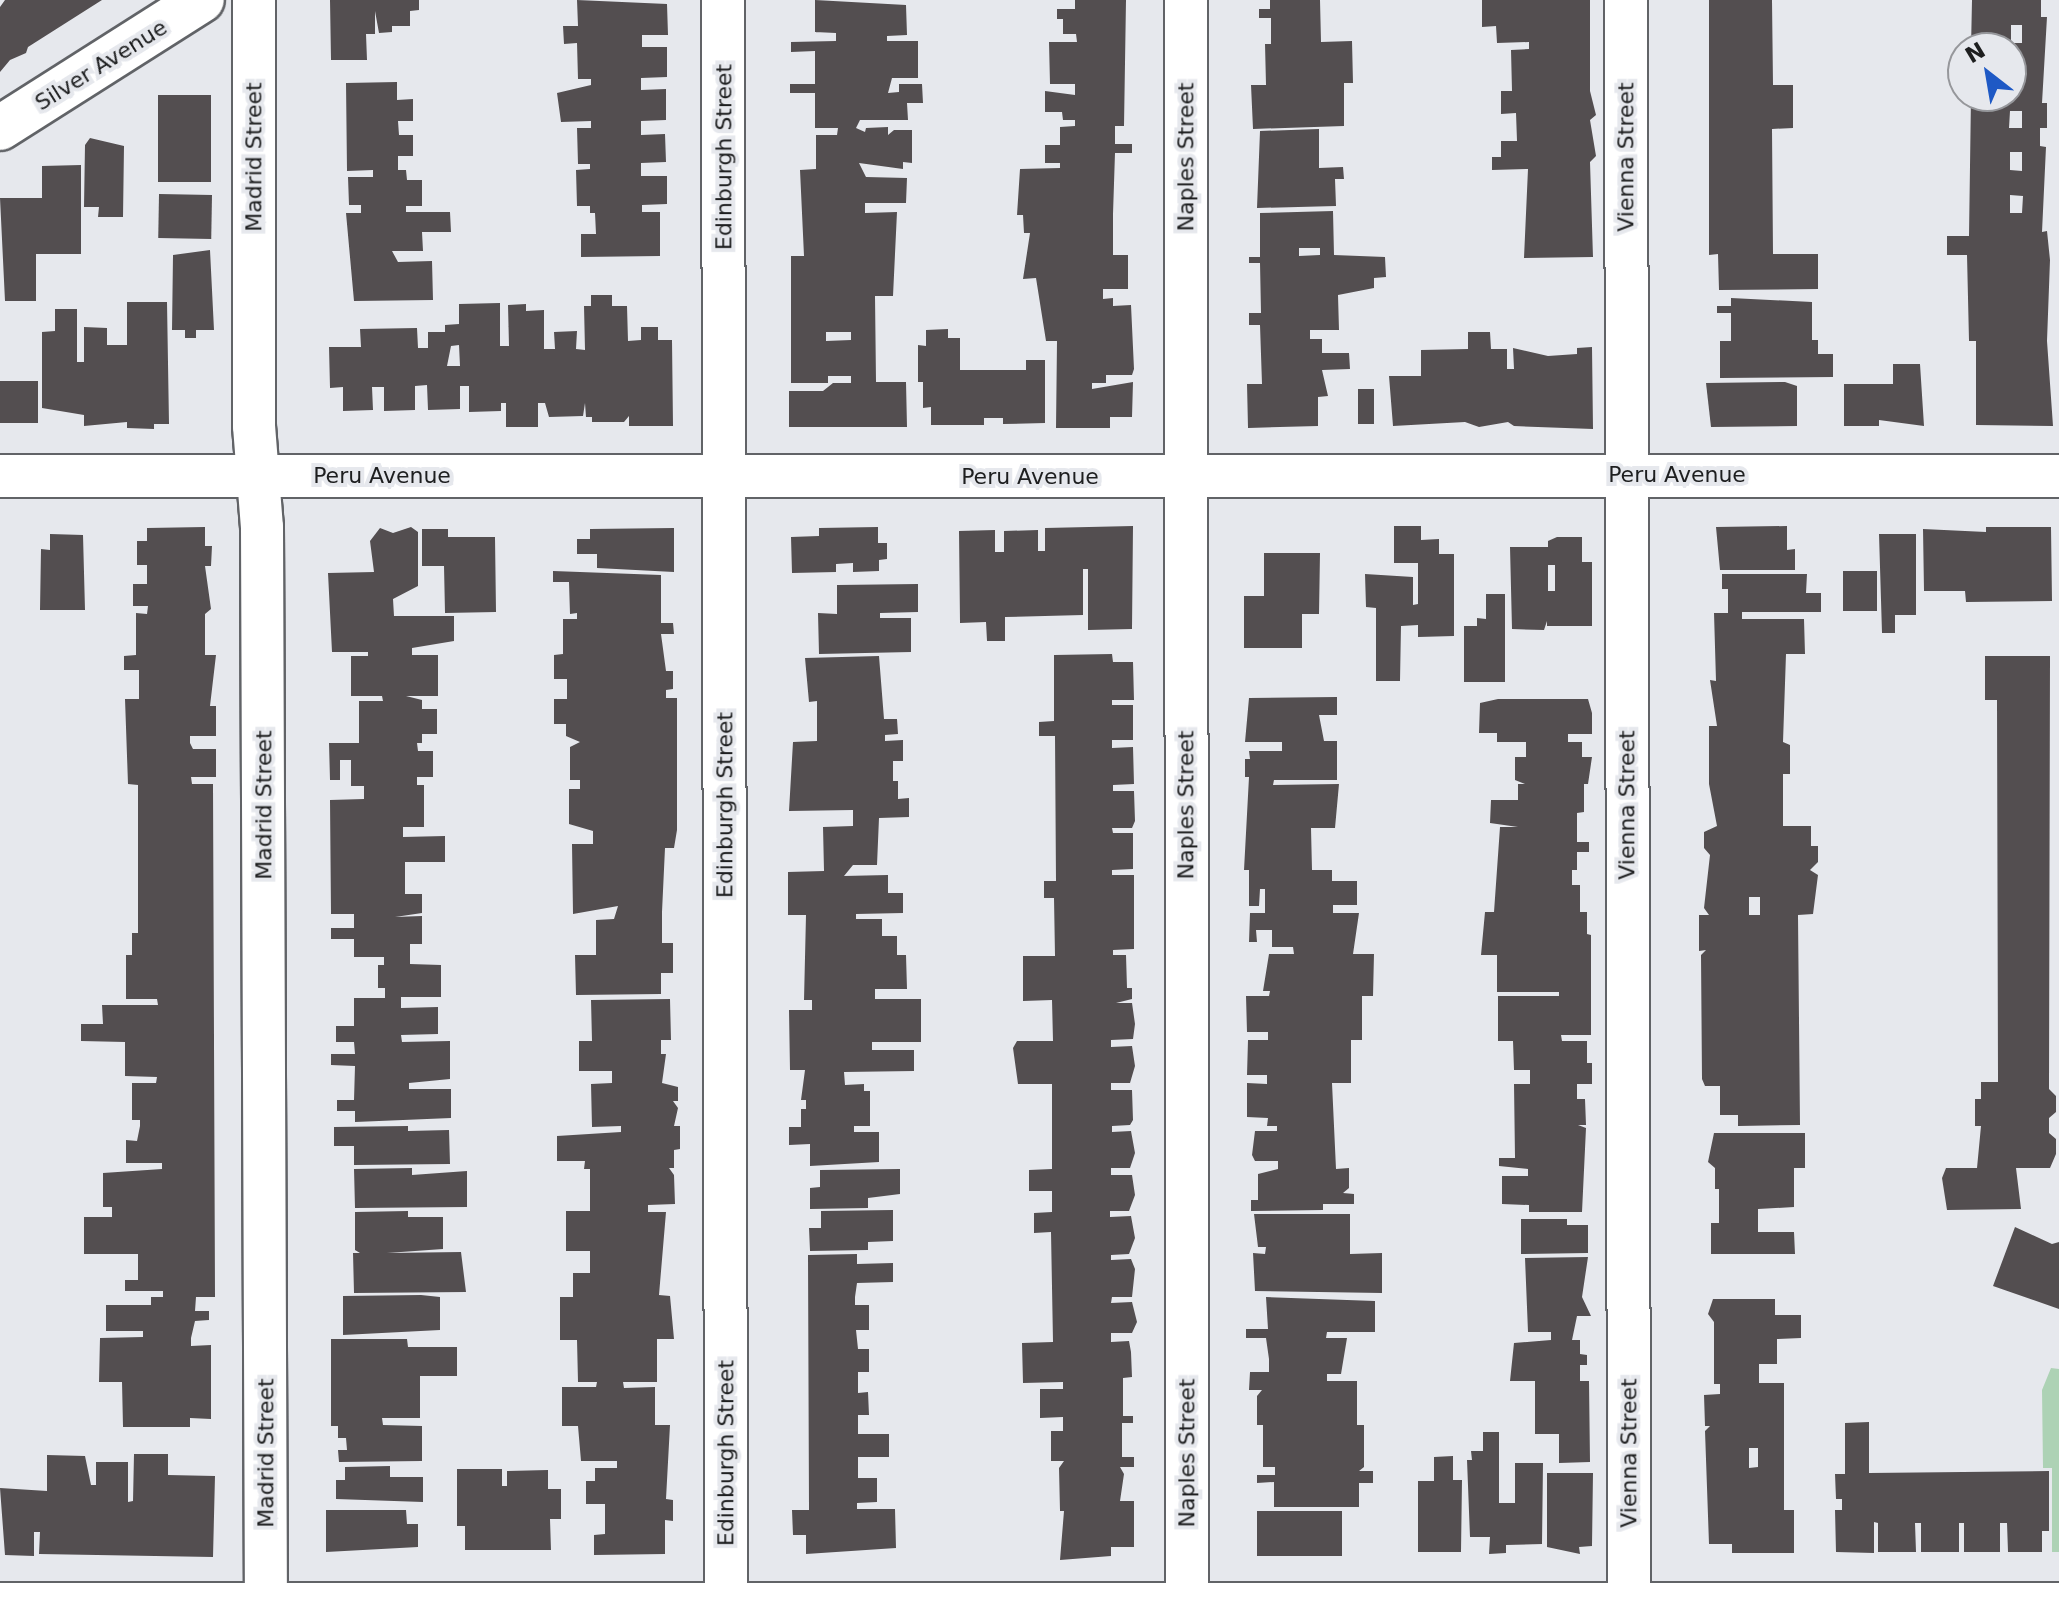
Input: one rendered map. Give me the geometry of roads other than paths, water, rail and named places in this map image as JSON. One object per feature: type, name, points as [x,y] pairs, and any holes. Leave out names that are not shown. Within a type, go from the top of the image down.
[{"type":"main road","name":"Silver Avenue","points":[[0,128],[202,0]]},
{"type":"street","name":"Madrid Street","points":[[254,0],[266,1607]]},
{"type":"street","name":"Edinburgh Street","points":[[723,0],[726,1606]]},
{"type":"street","name":"Naples Street","points":[[1186,0],[1187,1608]]},
{"type":"street","name":"Vienna Street","points":[[1626,0],[1629,1608]]},
{"type":"street","name":"Peru Avenue","points":[[0,476],[2059,476]]},
{"type":"street","points":[[0,1604],[1629,1608],[2059,1604]]}]
